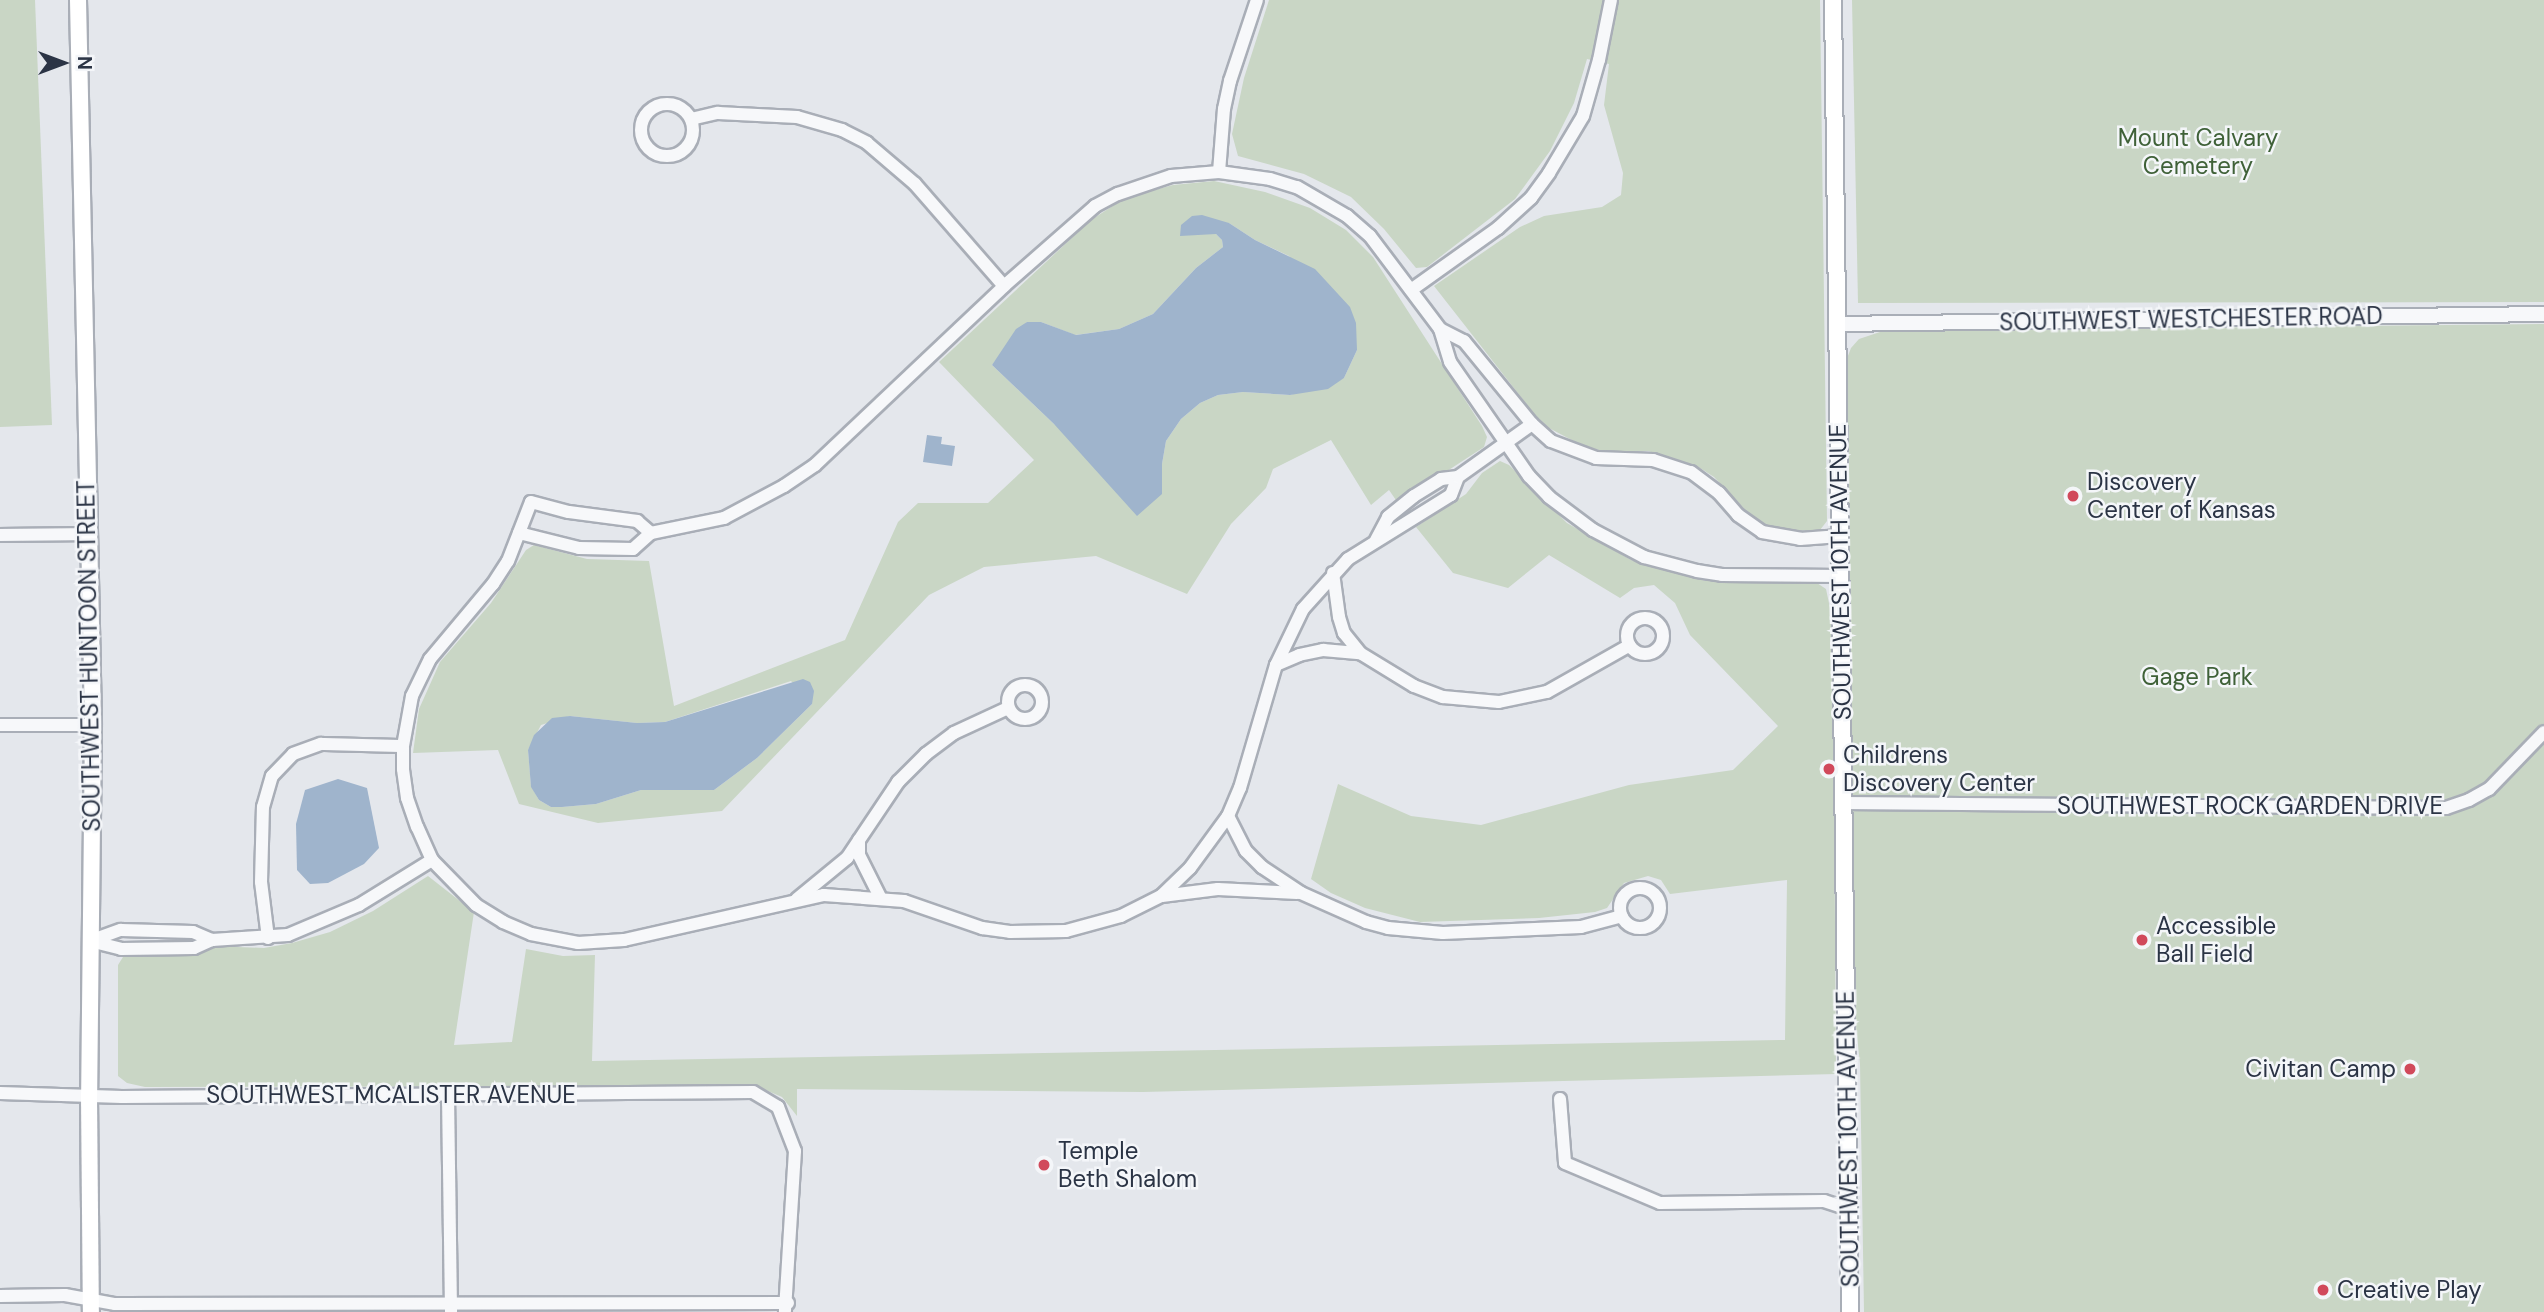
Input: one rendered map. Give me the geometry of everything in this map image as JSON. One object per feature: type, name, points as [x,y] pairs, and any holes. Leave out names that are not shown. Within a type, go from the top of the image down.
[{"type":"main road","name":"SOUTHWEST HUNTOON STREET","points":[[78,0],[93,725],[89,1096],[91,1306]]},
{"type":"main road","name":"SOUTHWEST 10TH AVENUE","points":[[1833,0],[1850,1312]]},
{"type":"street","points":[[1219,172],[1224,109],[1230,81],[1256,0]]},
{"type":"street","points":[[1410,290],[1499,228],[1531,198],[1549,173],[1583,116],[1600,60],[1611,0]]},
{"type":"street","points":[[657,106],[678,106],[691,119],[692,138],[680,154],[661,156],[652,152],[643,140],[643,120],[657,106]]},
{"type":"street","points":[[691,119],[718,113],[797,117],[842,130],[867,143],[915,184],[1004,286]]},
{"type":"street","points":[[519,533],[579,548],[633,549],[651,533],[724,518],[784,486],[815,465],[1073,223],[1107,200],[1171,176],[1219,172],[1270,179],[1297,187],[1331,206],[1370,236],[1440,329],[1450,362],[1529,477],[1563,509],[1614,543],[1669,565],[1722,575],[1841,576]]},
{"type":"street","name":"SOUTHWEST WESTCHESTER ROAD","points":[[1837,324],[2544,314]]},
{"type":"street","points":[[1440,329],[1464,341],[1532,424],[1551,441],[1596,458],[1653,460],[1691,472],[1719,493],[1738,515],[1762,532],[1800,539],[1840,536]]},
{"type":"street","points":[[1376,540],[1388,517],[1414,496],[1441,479],[1458,477],[1532,424]]},
{"type":"street","points":[[651,533],[637,521],[569,512],[531,502],[508,561],[430,659],[421,674],[410,707],[403,746],[407,798],[432,860],[476,905],[503,922],[531,934],[578,943],[624,940],[824,894],[904,901],[982,928],[1038,934],[1096,924],[1121,916],[1161,896],[1197,860],[1227,816],[1240,788],[1276,666],[1303,609],[1333,573],[1376,540],[1398,530],[1451,495],[1458,477]]},
{"type":"street","points":[[0,535],[89,534]]},
{"type":"street","points":[[1333,573],[1339,617],[1345,633],[1360,653],[1414,687],[1443,697],[1499,702],[1547,692],[1630,645]]},
{"type":"street","points":[[1276,666],[1323,650],[1360,653]]},
{"type":"street","points":[[797,900],[847,858],[898,782],[926,754],[954,733],[1008,708]]},
{"type":"street","points":[[0,725],[93,725]]},
{"type":"street","name":"SOUTHWEST ROCK GARDEN DRIVE","points":[[1843,803],[2446,808],[2489,789],[2544,732]]},
{"type":"street","points":[[268,938],[261,882],[263,807],[272,776],[293,754],[321,744],[403,746]]},
{"type":"street","points":[[1227,816],[1246,851],[1262,867],[1301,893],[1366,922],[1413,932],[1581,927],[1622,916]]},
{"type":"street","points":[[859,840],[863,866],[880,897]]},
{"type":"street","points":[[90,941],[121,949],[194,948],[212,940],[268,938],[313,927],[432,860]]},
{"type":"street","points":[[1161,896],[1218,889],[1301,893]]},
{"type":"street","points":[[90,941],[121,930],[193,932],[212,940]]},
{"type":"street","name":"SOUTHWEST MCALISTER AVENUE","points":[[0,1093],[89,1096],[753,1092],[778,1107],[794,1151],[786,1308]]},
{"type":"street","points":[[448,1095],[451,1308]]},
{"type":"street","points":[[1560,1099],[1565,1163],[1660,1203],[1824,1200],[1848,1209]]},
{"type":"street","points":[[0,1296],[65,1295],[91,1306],[786,1308]]},
{"type":"green space","points":[[0,0],[35,0],[52,425],[0,427]]},
{"type":"green space","points":[[1269,0],[1820,0],[1827,521],[1820,530],[1779,531],[1753,518],[1714,477],[1697,466],[1648,451],[1603,451],[1583,446],[1549,428],[1535,415],[1434,286],[1520,227],[1544,216],[1602,207],[1621,195],[1623,173],[1604,105],[1609,64],[1587,59],[1574,103],[1550,151],[1515,199],[1427,267],[1416,268],[1384,229],[1351,197],[1304,174],[1238,156],[1232,134],[1244,78]]},
{"type":"green space","name":"Mount Calvary Cemetery","points":[[1852,0],[2544,0],[2544,302],[1858,303]]},
{"type":"green space","points":[[1214,181],[1265,192],[1310,208],[1346,230],[1373,257],[1482,426],[1487,437],[1484,447],[1398,503],[1389,490],[1371,505],[1331,440],[1273,469],[1266,488],[1231,524],[1187,594],[1096,556],[984,567],[929,595],[722,811],[598,823],[519,804],[498,750],[413,753],[419,709],[440,662],[491,603],[526,550],[534,545],[587,559],[649,561],[674,706],[845,640],[898,522],[918,503],[988,503],[1034,460],[939,362],[1091,220],[1125,198],[1173,185]],"holes":[[[1229,223],[1255,240],[1289,256],[1357,350],[1344,378],[1290,395],[1243,392],[1218,395],[1200,403],[1181,419],[1166,441],[1162,464],[1162,494],[1054,424],[992,365],[1027,322],[1041,322],[1075,335],[1119,329],[1153,314],[1196,268],[1223,247],[1222,240],[1216,234]],[[791,681],[812,704],[757,758],[714,790],[641,790],[596,804],[551,807],[539,800],[531,786],[528,750],[541,725],[570,716],[637,723],[665,722]]]},
{"type":"green space","name":"Gage Park","points":[[2544,324],[2544,1312],[1864,1312],[1860,1064],[1854,1007],[1846,361],[1851,348],[1859,339],[1883,331]]},
{"type":"green space","points":[[1500,461],[1509,465],[1567,523],[1631,560],[1706,581],[1817,583],[1826,589],[1833,622],[1836,1074],[1143,1092],[797,1089],[797,1116],[782,1097],[756,1086],[145,1087],[127,1083],[118,1076],[118,965],[123,957],[130,954],[196,952],[213,946],[264,948],[292,943],[330,932],[373,911],[428,876],[474,912],[454,1045],[512,1042],[526,949],[563,956],[595,955],[592,1061],[1785,1040],[1787,880],[1670,894],[1661,880],[1648,876],[1624,883],[1607,908],[1595,912],[1539,918],[1420,922],[1365,908],[1331,893],[1311,879],[1338,784],[1411,816],[1481,825],[1629,785],[1733,770],[1778,726],[1690,635],[1675,603],[1654,585],[1634,588],[1620,598],[1549,555],[1508,588],[1453,573],[1416,527],[1466,494],[1482,473]]},
{"type":"water","points":[[1202,215],[1229,223],[1255,240],[1315,269],[1350,307],[1356,323],[1357,350],[1344,378],[1328,389],[1290,395],[1243,392],[1218,395],[1200,403],[1181,419],[1166,441],[1162,464],[1162,494],[1137,516],[1054,424],[992,365],[1016,329],[1027,322],[1041,322],[1076,335],[1119,329],[1153,314],[1196,268],[1223,247],[1222,240],[1216,234],[1180,236],[1181,225],[1192,216]]},
{"type":"water","points":[[927,435],[942,437],[941,444],[955,446],[952,466],[923,462]]},
{"type":"water","points":[[803,679],[810,682],[814,691],[812,704],[757,758],[714,790],[641,790],[596,804],[551,807],[539,800],[531,787],[528,750],[534,735],[552,718],[570,716],[637,723],[665,722]]},
{"type":"water","points":[[338,779],[367,788],[379,848],[364,864],[328,883],[310,884],[297,870],[296,824],[305,790]]},
{"type":"place","name":"Discovery Center of Kansas","points":[[2073,496]]},
{"type":"place","name":"Childrens Discovery Center","points":[[1829,769]]},
{"type":"place","name":"Accessible Ball Field","points":[[2142,940]]},
{"type":"place","name":"Civitan Camp","points":[[2410,1069]]},
{"type":"place","name":"Temple Beth Shalom","points":[[1044,1165]]},
{"type":"place","name":"Creative Play","points":[[2323,1290]]}]
